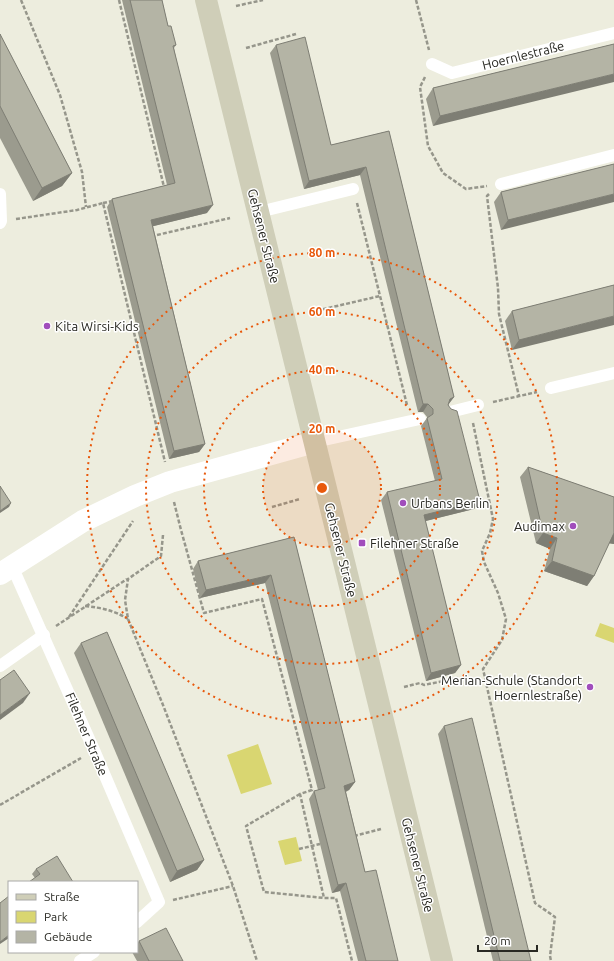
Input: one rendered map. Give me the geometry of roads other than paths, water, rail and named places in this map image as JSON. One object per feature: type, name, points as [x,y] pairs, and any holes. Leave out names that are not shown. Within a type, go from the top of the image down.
[{"type":"main road","name":"Gehsener Straße","points":[[206,0],[442,961]]},
{"type":"street","name":"Filehner Straße","points":[[6,570],[83,521],[152,489],[177,480],[315,442]]},
{"type":"lane","name":"Hoernlestraße","points":[[432,64],[452,73],[614,32]]},
{"type":"lane","points":[[500,184],[614,155]]},
{"type":"lane","points":[[258,212],[353,189]]},
{"type":"lane","points":[[0,194],[1,222]]},
{"type":"lane","points":[[551,388],[614,373]]},
{"type":"lane","points":[[450,412],[478,405]]},
{"type":"lane","points":[[315,442],[420,419]]},
{"type":"lane","name":"Filehner Straße","points":[[6,570],[44,635],[159,902],[138,921]]},
{"type":"lane","points":[[0,666],[44,635]]},
{"type":"lane","points":[[80,961],[92,953]]},
{"type":"place","name":"Kita Wirsi-Kids","points":[[47,326]]},
{"type":"place","name":"Urbans Berlin","points":[[403,503]]},
{"type":"place","name":"Audimax","points":[[573,526]]},
{"type":"place","name":"Filehner Straße","points":[[362,543]]},
{"type":"place","name":"Merian-Schule (Standort Hoernlestraße)","points":[[590,687]]}]
